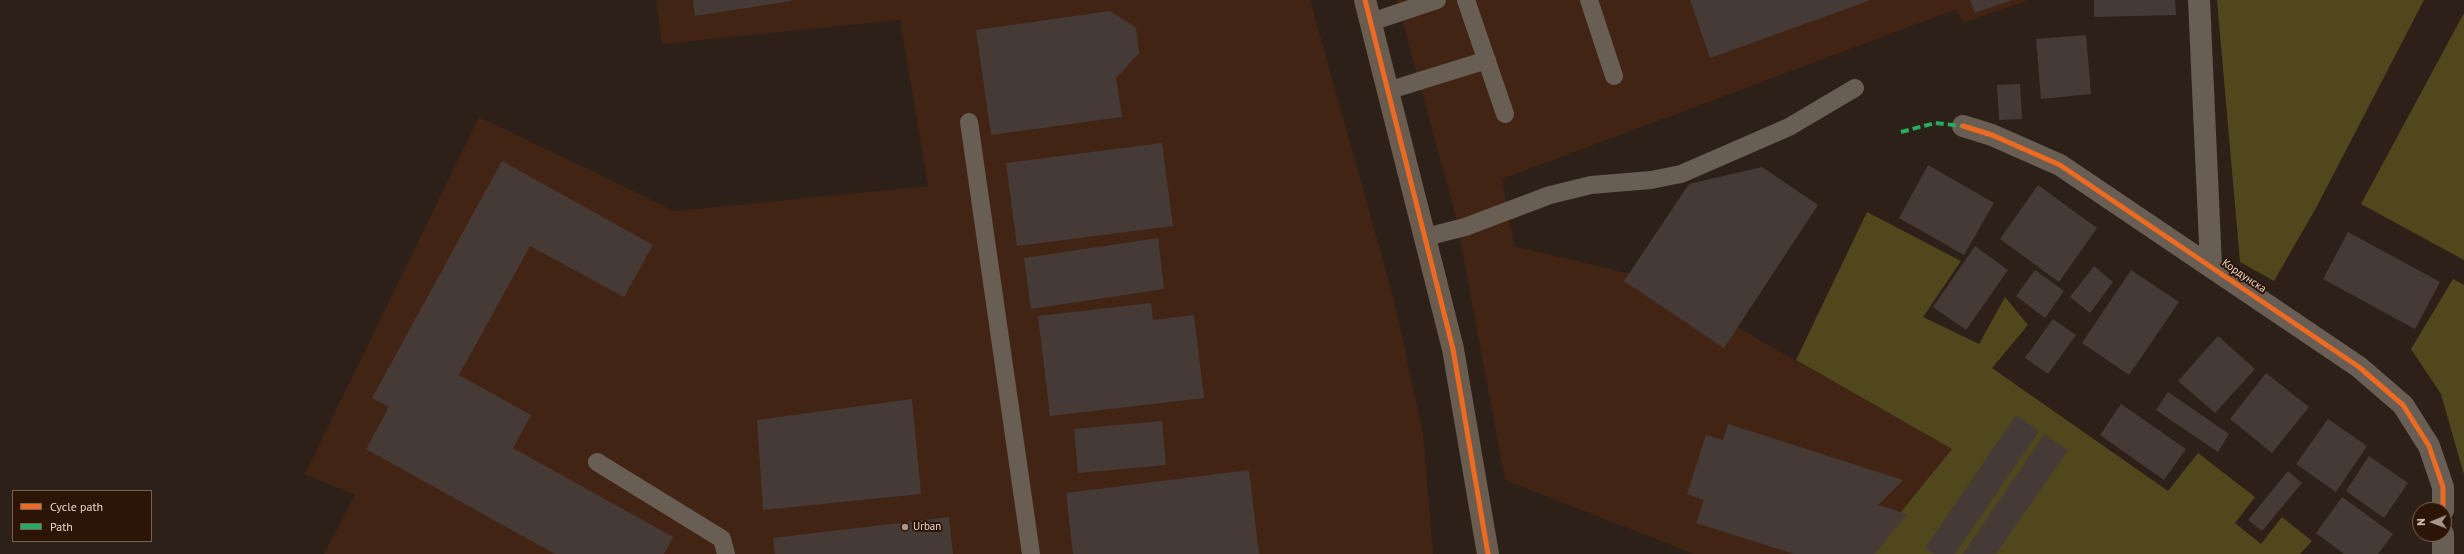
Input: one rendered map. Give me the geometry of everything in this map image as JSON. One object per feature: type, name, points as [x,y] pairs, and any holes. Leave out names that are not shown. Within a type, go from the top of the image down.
[{"type":"main road","points":[[1365,0],[1387,91],[1426,237],[1453,349],[1488,554]]},
{"type":"street","points":[[2199,0],[2211,266]]},
{"type":"street","name":"Кордунска","points":[[1963,126],[1992,135],[2060,165],[2359,367],[2403,404],[2429,446],[2443,487],[2443,502]]},
{"type":"street","points":[[2443,542],[2443,554]]},
{"type":"lane","points":[[1371,22],[1437,0]]},
{"type":"lane","points":[[1466,0],[1505,114]]},
{"type":"lane","points":[[1589,0],[1614,76]]},
{"type":"lane","points":[[1387,91],[1487,60]]},
{"type":"lane","points":[[1426,237],[1465,226],[1550,195],[1590,185],[1651,180],[1681,174],[1789,127],[1856,88]]},
{"type":"lane","points":[[970,122],[1030,554]]},
{"type":"lane","points":[[597,462],[722,538],[726,554]]},
{"type":"shaded area","points":[[656,0],[1310,0],[1394,300],[1423,434],[1433,554],[324,554],[355,495],[305,474],[479,117],[675,211],[928,186],[900,20],[662,44]]},
{"type":"shaded area","points":[[1397,0],[2030,0],[1963,23],[1957,9],[1502,179],[1514,246],[1652,279],[1952,449],[1867,554],[1694,554],[1505,480],[1456,217]]},
{"type":"shaded area","points":[[2217,0],[2424,0],[2316,208],[2274,281],[2240,262]]},
{"type":"shaded area","points":[[2464,13],[2464,260],[2361,204]]},
{"type":"shaded area","points":[[1867,212],[1961,261],[1923,317],[1979,344],[2005,297],[2028,325],[1992,368],[2168,491],[2198,453],[2255,497],[2235,523],[2261,544],[2282,517],[2312,541],[2300,554],[1867,554],[1952,449],[1796,360]]},
{"type":"shaded area","points":[[2453,279],[2464,285],[2464,475],[2441,394],[2411,349]]},
{"type":"building","points":[[693,0],[791,0],[791,1],[695,16]]},
{"type":"building","points":[[1690,0],[1871,0],[1710,58]]},
{"type":"building","points":[[1970,0],[2012,0],[1975,13]]},
{"type":"building","points":[[2094,0],[2175,0],[2176,15],[2094,17]]},
{"type":"building","points":[[1110,11],[1136,28],[1139,53],[1116,78],[1122,117],[991,135],[976,30]]},
{"type":"building","points":[[2086,35],[2091,94],[2041,99],[2036,39]]},
{"type":"building","points":[[2020,84],[2022,119],[1999,120],[1997,85]]},
{"type":"building","points":[[1162,143],[1173,226],[1017,246],[1006,163]]},
{"type":"building","points":[[502,161],[653,245],[624,297],[530,246],[459,375],[531,415],[513,448],[673,537],[664,554],[555,554],[366,449],[389,407],[372,398]]},
{"type":"building","points":[[1928,165],[1994,203],[1964,255],[1899,218]]},
{"type":"building","points":[[1762,167],[1818,205],[1724,348],[1624,281],[1689,184]]},
{"type":"building","points":[[2038,185],[2097,228],[2059,282],[2000,239]]},
{"type":"building","points":[[2348,232],[2440,282],[2415,329],[2323,279]]},
{"type":"building","points":[[1158,238],[1164,289],[1031,309],[1024,258]]},
{"type":"building","points":[[1975,246],[2008,270],[1966,330],[1933,307]]},
{"type":"building","points":[[2094,266],[2113,282],[2090,313],[2070,297]]},
{"type":"building","points":[[2035,270],[2064,291],[2045,318],[2016,296]]},
{"type":"building","points":[[2131,270],[2179,302],[2129,375],[2082,343]]},
{"type":"building","points":[[1151,303],[1153,320],[1194,315],[1204,398],[1050,416],[1038,316]]},
{"type":"building","points":[[2053,319],[2076,335],[2048,374],[2025,358]]},
{"type":"building","points":[[2218,336],[2255,369],[2215,413],[2178,381]]},
{"type":"building","points":[[2266,373],[2309,407],[2272,453],[2230,419]]},
{"type":"building","points":[[2168,392],[2229,434],[2218,452],[2156,410]]},
{"type":"building","points":[[912,399],[921,494],[763,510],[757,420]]},
{"type":"building","points":[[2121,404],[2186,449],[2164,480],[2100,435]]},
{"type":"building","points":[[2016,415],[2039,431],[1955,554],[1934,554],[1925,548]]},
{"type":"building","points":[[2328,419],[2367,446],[2336,492],[2296,464]]},
{"type":"building","points":[[1162,421],[1166,465],[1078,473],[1074,429]]},
{"type":"building","points":[[1728,424],[1903,480],[1878,505],[1907,514],[1875,554],[1794,554],[1696,523],[1704,500],[1687,494],[1706,435],[1723,440]]},
{"type":"building","points":[[2044,434],[2068,450],[1996,554],[1963,554]]},
{"type":"building","points":[[2369,456],[2408,483],[2384,518],[2346,491]]},
{"type":"building","points":[[1249,470],[1259,554],[1073,554],[1066,493]]},
{"type":"building","points":[[2288,471],[2302,483],[2262,531],[2248,520]]},
{"type":"building","points":[[2342,497],[2393,534],[2378,554],[2344,554],[2316,533]]},
{"type":"building","name":"Urban","points":[[949,517],[953,554],[775,554],[773,538]]},
{"type":"marked path","points":[[1901,132],[1935,123],[1963,126]]},
{"type":"cycle path","points":[[1365,0],[1453,349],[1488,554]]},
{"type":"cycle path","points":[[1963,126],[1992,135],[2060,165],[2359,367],[2403,405],[2429,446],[2443,487],[2443,502]]},
{"type":"place","name":"Urban","points":[[905,527]]}]
